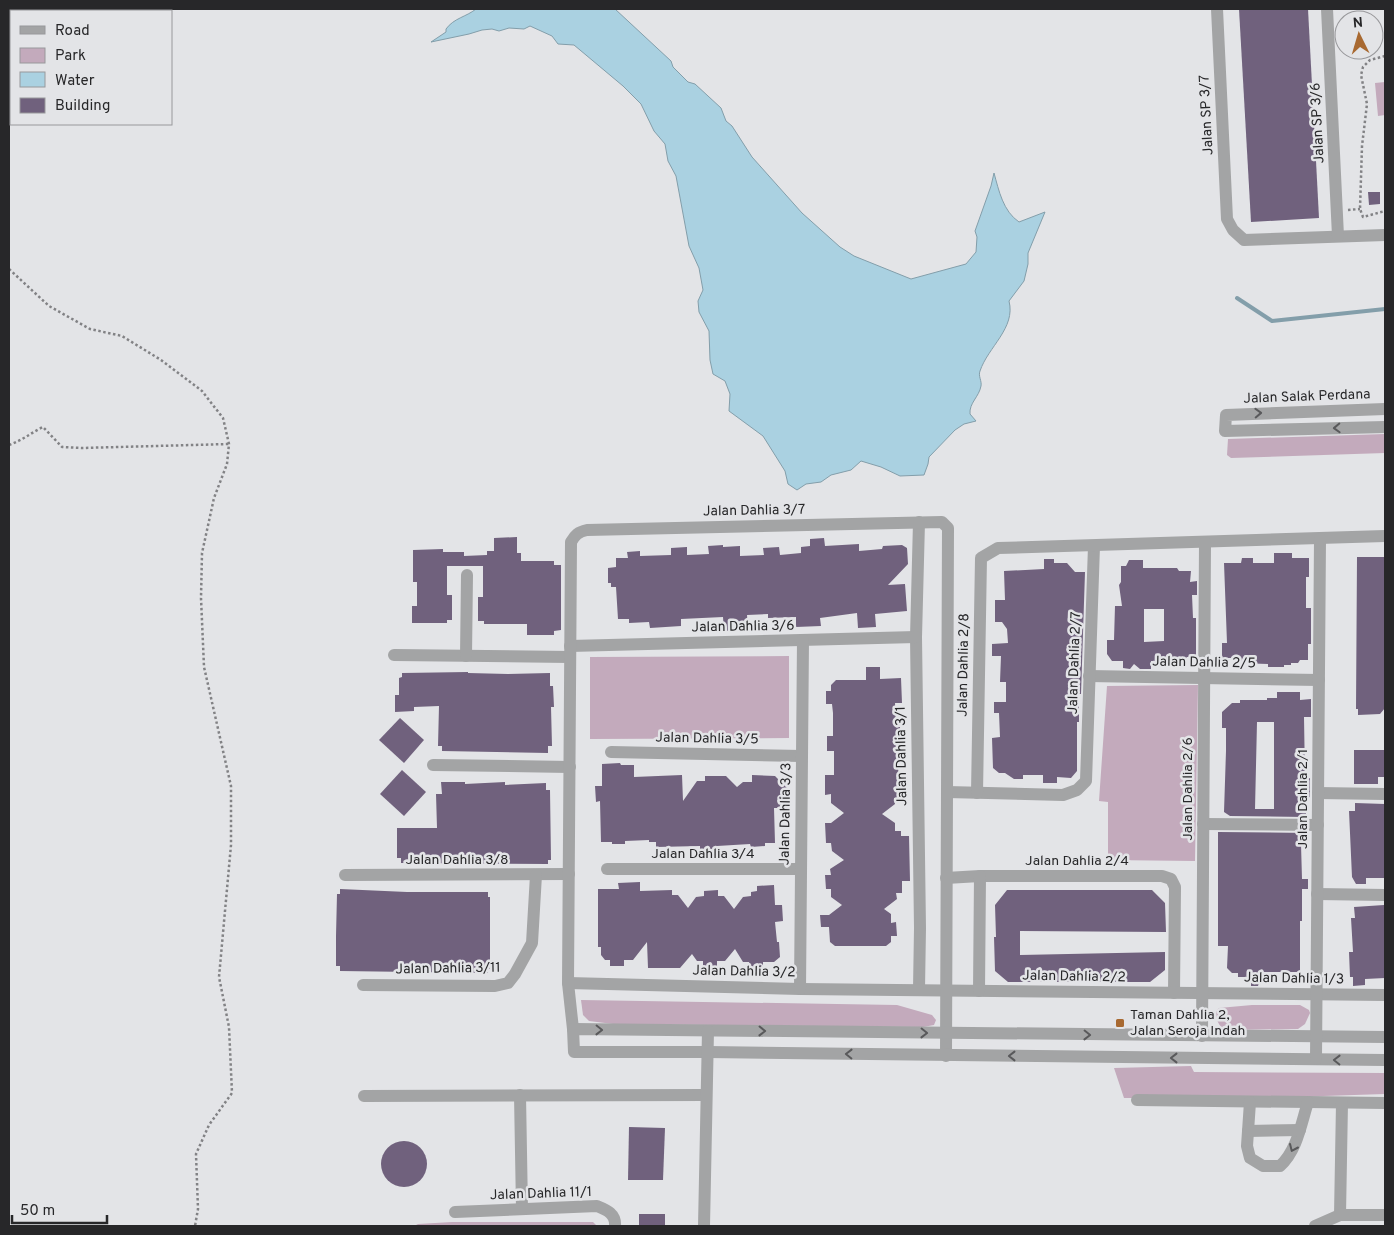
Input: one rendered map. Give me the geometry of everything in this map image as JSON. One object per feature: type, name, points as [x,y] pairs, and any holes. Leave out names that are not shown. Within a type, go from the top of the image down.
[{"type":"street","name":"Jalan SP 3/7","points":[[1217,9],[1227,219],[1233,230],[1244,240],[1338,236]]},
{"type":"street","name":"Jalan SP 3/6","points":[[1327,9],[1338,236]]},
{"type":"street","points":[[1338,236],[1385,235]]},
{"type":"street","name":"Jalan Salak Perdana","points":[[1385,409],[1226,415],[1225,431],[1385,427]]},
{"type":"street","name":"Jalan Dahlia 3/1","points":[[919,522],[916,637],[920,928],[919,989]]},
{"type":"street","name":"Jalan Dahlia 3/7","points":[[570,651],[571,542],[580,531],[942,522],[948,528],[947,792]]},
{"type":"street","points":[[1094,546],[1385,536]]},
{"type":"street","name":"Jalan Dahlia 2/1","points":[[1316,1059],[1320,539]]},
{"type":"street","name":"Jalan Dahlia 2/6","points":[[1202,1036],[1205,543]]},
{"type":"street","name":"Jalan Dahlia 2/8","points":[[977,793],[981,558],[998,548],[1094,546]]},
{"type":"street","name":"Jalan Dahlia 2/7","points":[[977,793],[1063,795],[1077,790],[1086,781],[1094,546]]},
{"type":"street","points":[[466,656],[467,575]]},
{"type":"street","name":"Jalan Dahlia 3/6","points":[[394,655],[466,656],[803,640],[916,637]]},
{"type":"street","name":"Jalan Dahlia 3/3","points":[[800,989],[803,640]]},
{"type":"street","points":[[570,651],[568,983],[574,1052],[1385,1060]]},
{"type":"street","name":"Jalan Dahlia 2/5","points":[[1090,676],[1318,680]]},
{"type":"street","name":"Jalan Dahlia 3/5","points":[[611,752],[802,756]]},
{"type":"street","points":[[433,765],[570,767]]},
{"type":"street","points":[[946,1056],[947,792],[977,793]]},
{"type":"street","points":[[1318,793],[1385,794]]},
{"type":"street","points":[[1203,824],[1318,825]]},
{"type":"street","name":"Jalan Dahlia 3/4","points":[[607,869],[800,869]]},
{"type":"street","name":"Jalan Dahlia 3/8","points":[[345,875],[569,874]]},
{"type":"street","name":"Jalan Dahlia 3/11","points":[[363,985],[495,986],[508,983],[532,943],[536,875]]},
{"type":"street","points":[[979,991],[986,876]]},
{"type":"street","name":"Jalan Dahlia 2/4","points":[[946,878],[986,876],[1162,876],[1170,879],[1175,887],[1174,993]]},
{"type":"street","points":[[1317,894],[1385,895]]},
{"type":"street","name":"Jalan Dahlia 3/2","points":[[568,983],[800,989],[946,990]]},
{"type":"street","name":"Jalan Dahlia 2/2","points":[[946,990],[1202,993]]},
{"type":"street","name":"Jalan Dahlia 1/3","points":[[1202,993],[1385,995]]},
{"type":"street","points":[[573,1029],[1385,1038]]},
{"type":"street","points":[[704,1226],[708,1031]]},
{"type":"street","points":[[520,1095],[522,1209]]},
{"type":"street","points":[[364,1096],[706,1095]]},
{"type":"street","points":[[1137,1100],[1385,1103]]},
{"type":"street","points":[[1250,1102],[1247,1146],[1250,1158],[1263,1166],[1280,1166],[1288,1159],[1300,1130],[1308,1102]]},
{"type":"street","points":[[1340,1215],[1342,1103]]},
{"type":"street","points":[[1248,1131],[1300,1130]]},
{"type":"street","name":"Jalan Dahlia 11/1","points":[[455,1212],[596,1206],[608,1210],[616,1220],[615,1226]]},
{"type":"street","points":[[1315,1226],[1340,1215],[1385,1215]]},
{"type":"path","points":[[1385,56],[1370,60],[1363,67],[1361,75],[1367,104],[1362,146],[1360,209],[1363,217],[1385,211]]},
{"type":"path","points":[[9,270],[49,306],[90,329],[122,336],[161,360],[202,391],[223,418],[229,444],[227,464],[214,498],[202,553],[201,598],[204,667],[231,786],[232,845],[219,977],[229,1027],[232,1093],[209,1125],[196,1154],[198,1209],[194,1226]]},
{"type":"path","points":[[9,446],[43,427],[62,447],[229,444]]},
{"type":"green space","points":[[1385,82],[1385,115],[1378,116],[1375,83]]},
{"type":"green space","points":[[1385,434],[1385,453],[1231,458],[1227,455],[1228,439]]},
{"type":"green space","points":[[789,656],[789,738],[590,739],[590,657]]},
{"type":"green space","points":[[1198,685],[1195,861],[1108,860],[1108,802],[1099,801],[1107,686]]},
{"type":"green space","points":[[581,1000],[897,1005],[932,1015],[936,1020],[934,1025],[923,1027],[613,1024],[589,1021],[583,1015]]},
{"type":"green space","points":[[1252,1005],[1300,1005],[1309,1010],[1310,1013],[1305,1024],[1298,1029],[1227,1030],[1218,1023],[1216,1012],[1219,1008]]},
{"type":"green space","points":[[1191,1066],[1194,1072],[1385,1073],[1385,1094],[1261,1098],[1124,1098],[1114,1068]]},
{"type":"green space","points":[[452,1222],[593,1222],[597,1226],[414,1226],[418,1224]]},
{"type":"water","points":[[476,9],[615,9],[671,61],[673,67],[688,82],[695,84],[721,108],[726,121],[732,126],[752,157],[802,213],[840,247],[854,256],[911,279],[966,264],[976,252],[977,237],[975,231],[994,173],[1005,206],[1019,222],[1045,212],[1028,253],[1028,264],[1024,281],[1009,301],[1009,320],[980,371],[981,386],[970,410],[970,414],[976,421],[964,424],[955,430],[929,457],[924,475],[900,476],[881,467],[861,461],[851,470],[831,475],[821,482],[806,484],[797,490],[788,484],[785,471],[763,436],[729,411],[730,394],[725,381],[713,374],[710,360],[709,331],[699,312],[698,301],[703,290],[699,268],[689,246],[676,176],[668,161],[665,144],[654,131],[641,104],[623,86],[574,45],[558,44],[552,36],[530,26],[524,29],[482,30],[431,42],[446,32],[446,29],[453,22]]},
{"type":"building","points":[[1239,9],[1308,9],[1319,218],[1251,222]]},
{"type":"building","points":[[1368,192],[1380,192],[1380,204],[1369,205]]},
{"type":"building","points":[[517,537],[517,553],[521,553],[521,561],[554,561],[554,565],[561,565],[561,630],[554,631],[554,635],[527,635],[527,624],[484,624],[484,621],[478,621],[478,597],[483,597],[483,566],[447,566],[447,595],[452,595],[452,620],[447,620],[447,623],[412,623],[412,606],[417,606],[417,582],[413,582],[413,550],[443,549],[443,552],[464,552],[464,556],[487,555],[487,551],[494,551],[494,538]]},
{"type":"building","points":[[824,538],[825,546],[859,544],[859,551],[882,549],[883,546],[902,545],[907,548],[908,564],[888,585],[905,584],[907,611],[875,614],[876,627],[858,628],[857,613],[820,618],[821,626],[796,627],[796,617],[768,618],[768,614],[747,615],[748,629],[724,631],[723,617],[681,619],[681,626],[650,628],[649,622],[629,623],[629,619],[618,619],[616,587],[611,587],[611,583],[608,583],[608,568],[616,567],[616,558],[628,558],[627,552],[640,551],[640,556],[671,555],[671,548],[687,547],[687,555],[709,554],[708,546],[723,545],[723,547],[740,546],[740,556],[764,555],[763,548],[779,547],[780,555],[801,553],[801,547],[810,546],[810,539]]},
{"type":"building","points":[[1274,553],[1292,553],[1292,558],[1309,558],[1309,577],[1306,577],[1306,608],[1311,608],[1311,644],[1308,644],[1308,660],[1300,660],[1298,663],[1284,665],[1284,667],[1268,667],[1268,664],[1238,663],[1233,658],[1222,658],[1222,643],[1227,643],[1224,563],[1241,563],[1242,558],[1253,558],[1253,563],[1274,563]]},
{"type":"building","points":[[1357,557],[1385,557],[1385,708],[1380,714],[1358,715],[1358,709],[1356,709]]},
{"type":"building","points":[[1044,559],[1054,559],[1054,563],[1067,563],[1075,572],[1085,572],[1081,694],[1079,694],[1079,722],[1077,722],[1077,771],[1071,778],[1057,777],[1057,783],[1043,783],[1043,775],[1023,775],[1023,779],[1014,779],[1005,773],[999,773],[993,768],[992,738],[1000,737],[999,713],[994,713],[994,702],[1006,702],[1006,682],[1000,682],[1001,656],[992,656],[992,644],[1008,643],[1007,629],[1002,622],[995,622],[995,600],[1005,600],[1004,571],[1044,569]]},
{"type":"building","points":[[1129,560],[1143,560],[1143,568],[1177,568],[1179,571],[1191,571],[1190,582],[1197,581],[1197,595],[1192,595],[1193,618],[1196,618],[1196,657],[1187,657],[1183,661],[1151,661],[1151,669],[1140,669],[1134,664],[1130,669],[1123,668],[1123,661],[1112,661],[1107,654],[1107,640],[1114,640],[1115,606],[1122,606],[1119,585],[1121,582],[1121,566],[1126,566]],"holes":[[[1144,609],[1164,609],[1164,641],[1144,642]]]},
{"type":"building","points":[[866,667],[880,667],[880,679],[901,678],[902,703],[895,703],[896,727],[900,727],[901,766],[898,766],[900,798],[894,798],[895,804],[882,814],[895,823],[895,831],[901,831],[901,836],[909,836],[910,881],[902,881],[902,893],[896,893],[897,899],[884,909],[891,914],[891,923],[896,922],[897,936],[891,936],[891,942],[886,946],[835,946],[830,942],[829,927],[821,927],[820,915],[829,915],[842,905],[831,897],[831,889],[826,889],[825,875],[831,875],[830,869],[844,860],[832,851],[831,843],[826,843],[825,823],[831,823],[844,813],[831,803],[831,794],[825,795],[825,775],[834,775],[834,751],[827,751],[827,736],[833,736],[833,713],[832,704],[826,704],[826,691],[831,691],[831,685],[836,680],[866,680]]},
{"type":"building","points":[[468,672],[508,674],[550,673],[550,686],[553,686],[554,707],[551,707],[552,746],[548,746],[548,753],[442,751],[442,746],[438,746],[439,706],[414,707],[414,711],[395,712],[395,695],[399,695],[399,678],[402,677],[402,673]]},
{"type":"building","points":[[1277,692],[1300,692],[1300,700],[1311,699],[1311,717],[1304,717],[1305,778],[1310,778],[1310,797],[1306,798],[1306,817],[1230,816],[1224,812],[1226,728],[1222,728],[1222,712],[1232,703],[1240,703],[1240,700],[1277,698]],"holes":[[[1257,722],[1274,722],[1274,809],[1255,809]]]},
{"type":"building","points":[[400,718],[424,740],[404,763],[379,740]]},
{"type":"building","points":[[1354,750],[1385,750],[1385,777],[1378,777],[1378,784],[1354,784]]},
{"type":"building","points":[[620,763],[621,765],[634,765],[634,777],[682,775],[683,801],[697,781],[705,781],[705,776],[726,776],[737,787],[743,782],[752,782],[752,775],[775,776],[788,789],[788,800],[781,800],[781,808],[774,808],[775,843],[765,843],[765,846],[751,847],[750,844],[717,846],[717,853],[700,854],[700,846],[656,847],[656,842],[649,842],[649,840],[625,841],[625,844],[601,842],[600,801],[596,802],[595,786],[602,786],[602,764]]},
{"type":"building","points":[[402,770],[426,792],[404,816],[380,794]]},
{"type":"building","points":[[441,782],[465,782],[465,784],[505,782],[505,785],[546,783],[546,790],[550,790],[551,860],[548,860],[548,864],[401,863],[401,858],[397,858],[397,828],[437,828],[436,794],[442,794]]},
{"type":"building","points":[[1355,803],[1385,804],[1385,878],[1366,878],[1366,884],[1356,884],[1352,877],[1349,811],[1355,811]]},
{"type":"building","points":[[1218,832],[1308,833],[1308,844],[1301,844],[1302,879],[1308,879],[1308,889],[1302,889],[1300,972],[1262,972],[1258,986],[1251,986],[1251,977],[1238,977],[1238,973],[1232,973],[1227,968],[1228,946],[1218,946]]},
{"type":"building","points":[[640,882],[640,891],[672,890],[672,895],[678,895],[688,908],[696,897],[704,896],[704,891],[718,890],[718,896],[724,896],[734,909],[743,897],[751,896],[751,892],[757,891],[757,886],[774,885],[775,905],[782,905],[783,921],[775,922],[780,957],[774,962],[763,962],[763,968],[749,967],[749,962],[743,962],[735,949],[725,961],[717,961],[717,966],[703,966],[703,961],[697,961],[692,954],[680,968],[648,968],[647,942],[633,960],[624,960],[624,966],[610,966],[610,960],[605,960],[601,955],[601,947],[598,947],[598,889],[619,889],[618,883]]},
{"type":"building","points":[[340,889],[407,892],[488,892],[488,897],[490,897],[490,969],[488,969],[488,973],[340,971],[340,966],[336,966],[336,936],[337,894],[340,894]]},
{"type":"building","points":[[1007,890],[1152,890],[1165,903],[1166,932],[1020,931],[1020,955],[1165,952],[1165,970],[1150,982],[1008,982],[995,971],[994,937],[996,937],[995,905]]},
{"type":"building","points":[[1384,905],[1385,978],[1365,979],[1365,985],[1353,986],[1353,977],[1350,977],[1349,952],[1353,952],[1351,918],[1355,918],[1354,907]]},
{"type":"building","points":[[629,1127],[665,1128],[663,1180],[628,1180]]},
{"type":"building","points":[[400,1141],[408,1141],[417,1145],[423,1151],[427,1164],[423,1177],[417,1183],[408,1187],[400,1187],[391,1183],[385,1177],[381,1168],[381,1160],[385,1151],[391,1145]]},
{"type":"building","points":[[639,1214],[665,1214],[665,1226],[639,1226]]},
{"type":"waterway","points":[[1237,298],[1272,321],[1385,309]]},
{"type":"place","name":"Taman Dahlia 2, Jalan Seroja Indah","points":[[1120,1023]]}]
